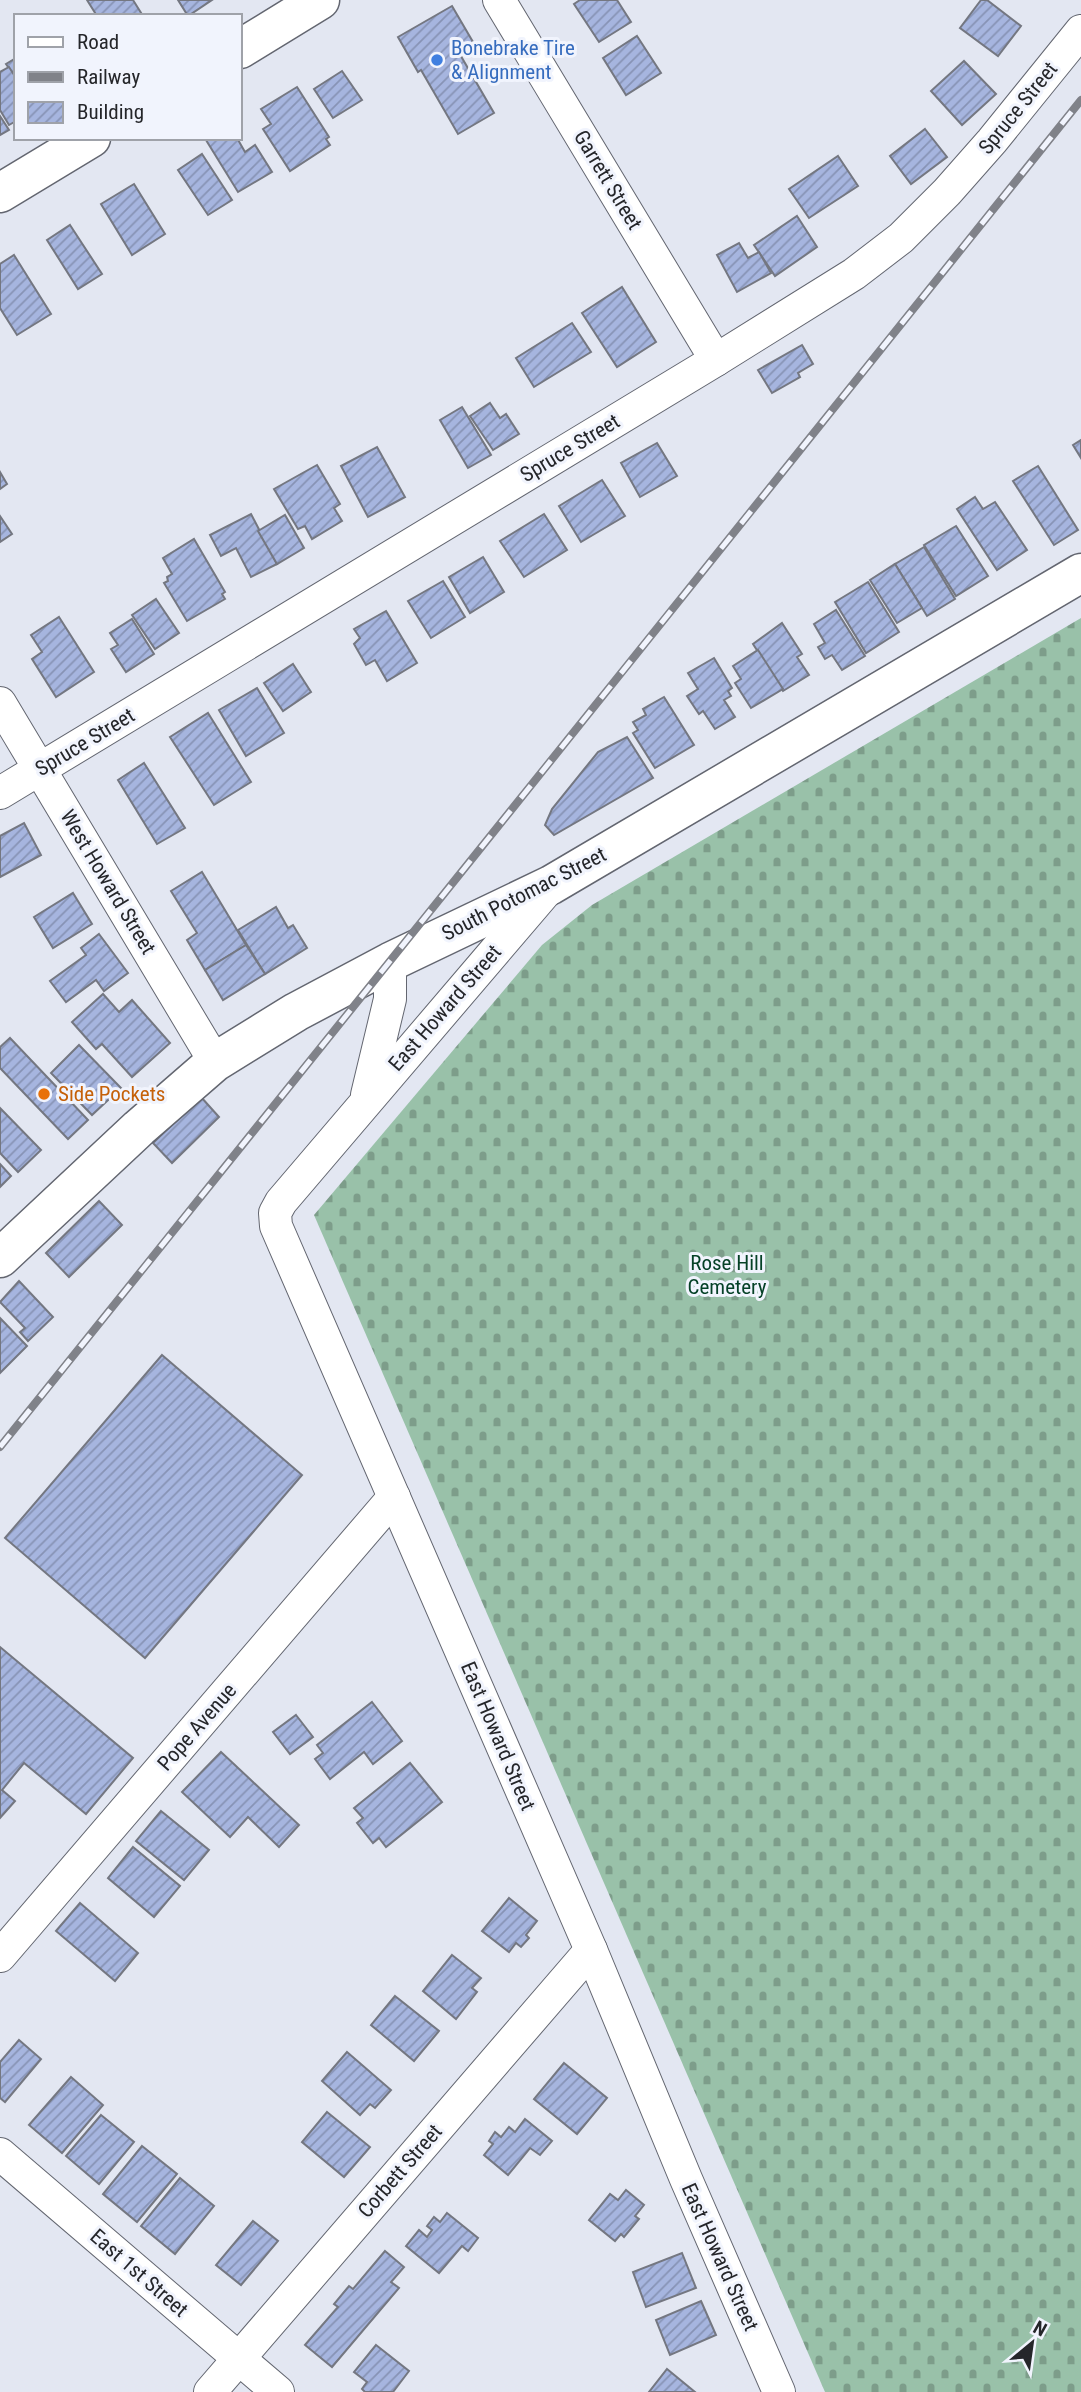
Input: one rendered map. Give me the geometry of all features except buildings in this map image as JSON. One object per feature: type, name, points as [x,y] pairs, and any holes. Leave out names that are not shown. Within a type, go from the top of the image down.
[{"type":"main road","points":[[242,48],[320,0]]},
{"type":"main road","points":[[0,193],[88,140]]},
{"type":"main road","name":"South Potomac Street","points":[[0,1258],[139,1128],[215,1062],[296,1012],[390,962],[551,885],[1081,573]]},
{"type":"street","name":"Garrett Street","points":[[499,0],[716,360]]},
{"type":"street","name":"Spruce Street","points":[[0,793],[854,274],[901,238],[947,192],[1081,31]]},
{"type":"street","name":"West Howard Street","points":[[0,703],[215,1062]]},
{"type":"street","name":"East Howard Street","points":[[551,885],[281,1202],[275,1213],[276,1226],[591,1950],[686,2179],[779,2392]]},
{"type":"street","name":"East Howard Street","points":[[366,1100],[390,999],[390,962]]},
{"type":"street","name":"Pope Avenue","points":[[0,1956],[394,1497]]},
{"type":"street","name":"Corbett Street","points":[[209,2392],[591,1950]]},
{"type":"street","name":"East 1st Street","points":[[0,2154],[278,2392]]},
{"type":"green space","name":"Rose Hill Cemetery","points":[[1081,618],[1081,2392],[825,2392],[314,1215],[542,945],[592,905]]},
{"type":"railway","points":[[0,1447],[1081,100]]},
{"type":"place","name":"Bonebrake Tire & Alignment","points":[[437,60]]},
{"type":"place","name":"Side Pockets","points":[[44,1094]]}]
